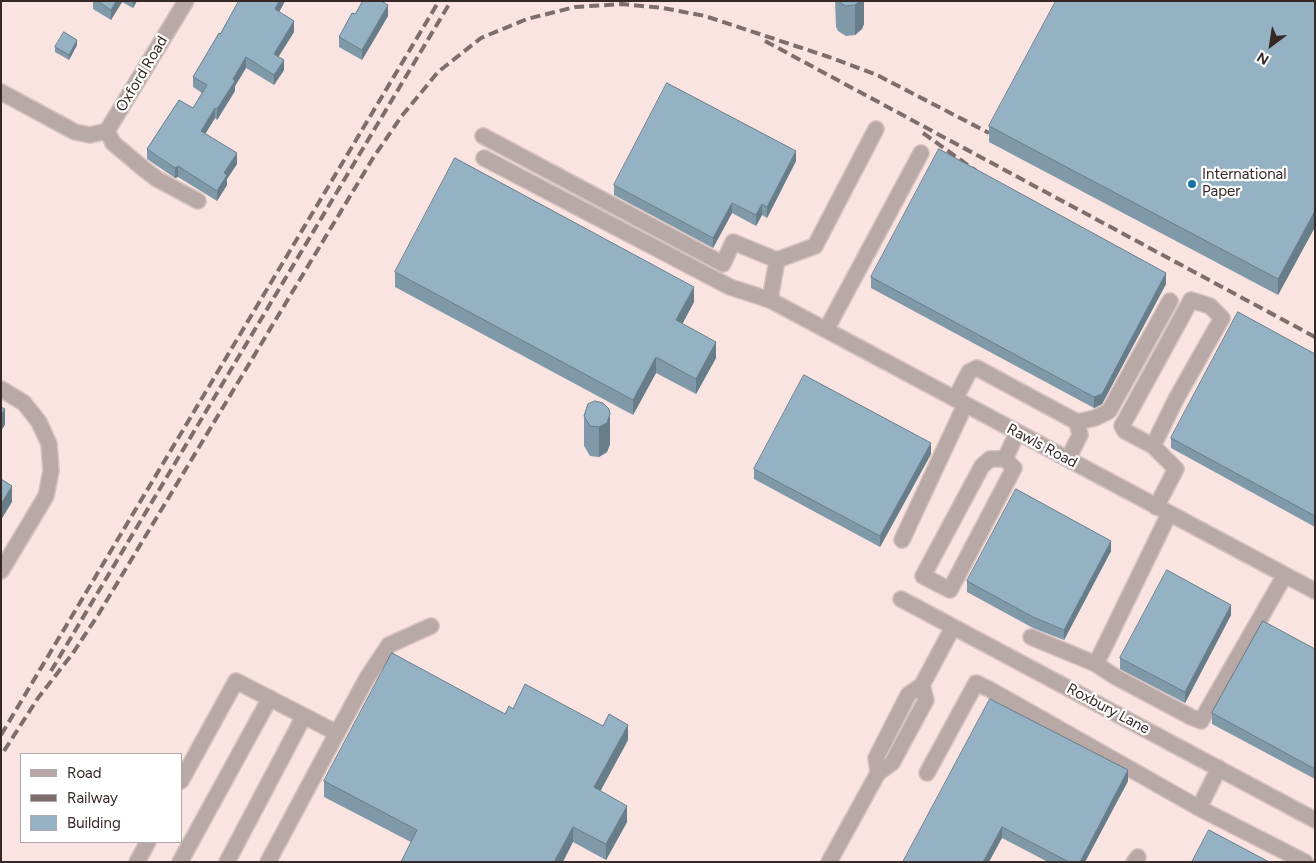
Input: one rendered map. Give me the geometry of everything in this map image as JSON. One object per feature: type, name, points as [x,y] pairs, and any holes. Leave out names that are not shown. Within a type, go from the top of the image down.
[{"type":"street","name":"Oxford Road","points":[[107,131],[186,1]]},
{"type":"street","points":[[1,92],[74,132],[90,136],[107,131],[113,143],[151,174],[198,201]]},
{"type":"street","points":[[483,136],[723,264],[733,242],[777,260],[815,246],[876,129]]},
{"type":"street","points":[[826,330],[921,153]]},
{"type":"street","name":"Rawls Road","points":[[484,158],[730,288],[770,300],[1315,591]]},
{"type":"street","points":[[770,300],[777,260]]},
{"type":"street","points":[[1153,446],[1176,399],[1222,318],[1210,306],[1191,300],[1122,426],[1125,431],[1153,446],[1176,469],[1156,507]]},
{"type":"street","points":[[902,540],[960,402],[969,372],[977,368],[1077,422],[1095,418],[1109,411],[1170,301]]},
{"type":"street","points":[[1,389],[24,403],[39,422],[48,444],[51,471],[46,496],[1,571]]},
{"type":"street","points":[[1068,459],[1080,435],[1077,422]]},
{"type":"street","points":[[1005,459],[1017,433]]},
{"type":"street","points":[[990,459],[1005,459],[1014,468],[950,590],[923,576],[982,466],[990,459]]},
{"type":"street","points":[[1096,664],[1170,514]]},
{"type":"street","points":[[1031,637],[1096,664],[1114,676],[1200,721],[1285,575]]},
{"type":"street","name":"Roxbury Lane","points":[[901,599],[1315,820]]},
{"type":"street","points":[[268,862],[367,678],[389,645],[431,626]]},
{"type":"street","points":[[829,862],[878,773],[876,758],[908,695],[922,685],[953,627]]},
{"type":"street","points":[[182,779],[236,681],[337,733]]},
{"type":"street","points":[[927,772],[976,683],[1199,808],[1305,862]]},
{"type":"street","points":[[180,862],[270,698]]},
{"type":"street","points":[[227,862],[304,716]]},
{"type":"street","points":[[1199,808],[1219,768]]},
{"type":"street","points":[[137,862],[147,843]]},
{"type":"building","points":[[98,1],[116,1],[111,10]]},
{"type":"building","points":[[239,1],[279,1],[275,9],[294,21],[274,54],[284,60],[274,75],[246,57],[233,79],[235,81],[201,131],[237,153],[224,173],[227,175],[217,191],[178,166],[175,168],[147,149],[179,100],[193,108],[207,85],[193,77]]},
{"type":"building","points":[[363,1],[381,1],[388,5],[362,50],[339,37],[352,13],[355,14]]},
{"type":"building","points":[[838,1],[860,1],[855,5],[846,6]]},
{"type":"building","name":"International Paper","points":[[1056,1],[1315,1],[1315,211],[1278,279],[989,126]]},
{"type":"building","points":[[64,32],[77,40],[69,55],[55,47]]},
{"type":"building","points":[[667,83],[796,151],[767,207],[762,204],[756,215],[732,203],[713,238],[614,185]]},
{"type":"building","points":[[939,149],[1166,273],[1102,394],[1094,397],[871,277]]},
{"type":"building","points":[[455,158],[694,287],[676,320],[716,342],[696,379],[656,357],[633,400],[395,272]]},
{"type":"building","points":[[1238,312],[1315,354],[1315,516],[1171,438]]},
{"type":"building","points":[[804,375],[931,443],[880,536],[754,469]]},
{"type":"building","points":[[595,401],[603,403],[609,409],[610,414],[607,423],[599,427],[590,426],[584,416],[588,404]]},
{"type":"building","points":[[1,407],[5,409],[1,415]]},
{"type":"building","points":[[1,479],[12,486],[1,504]]},
{"type":"building","points":[[1016,489],[1111,541],[1064,630],[1033,617],[967,581]]},
{"type":"building","points":[[1167,570],[1231,605],[1185,692],[1120,658]]},
{"type":"building","points":[[1263,621],[1315,649],[1315,769],[1212,713]]},
{"type":"building","points":[[392,653],[505,714],[509,706],[513,709],[525,684],[603,726],[609,714],[628,725],[594,787],[627,806],[606,844],[573,827],[554,862],[401,862],[417,830],[324,781]]},
{"type":"building","points":[[990,699],[1128,770],[1080,862],[1069,862],[1002,827],[983,862],[903,862]]},
{"type":"building","points":[[1209,830],[1269,862],[1192,862]]},
{"type":"railway","points":[[1,735],[439,1]]},
{"type":"railway","points":[[51,671],[451,1]]},
{"type":"railway","points":[[4,751],[38,698],[73,653],[98,615],[373,158],[401,117],[438,72],[481,38],[527,19],[575,7],[622,4],[663,8],[705,16],[877,75],[989,133]]},
{"type":"railway","points":[[765,41],[1315,337]]},
{"type":"railway","points":[[923,133],[976,171]]},
{"type":"place","name":"International Paper","points":[[1192,184]]}]
